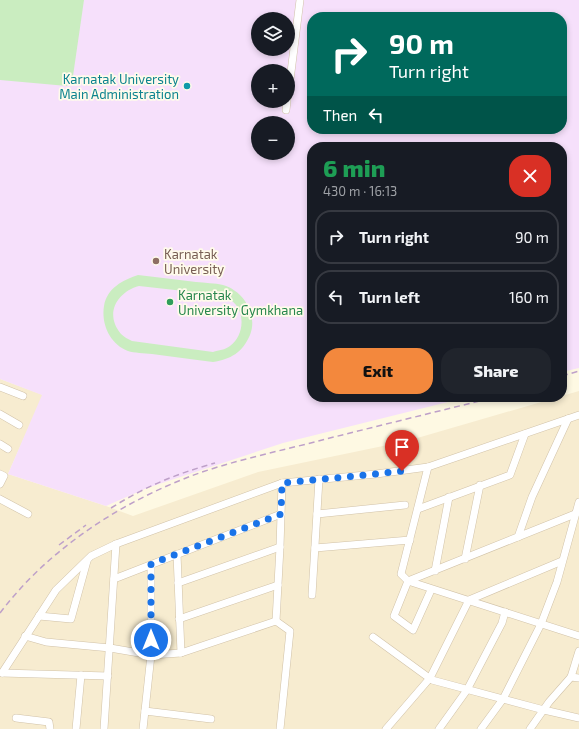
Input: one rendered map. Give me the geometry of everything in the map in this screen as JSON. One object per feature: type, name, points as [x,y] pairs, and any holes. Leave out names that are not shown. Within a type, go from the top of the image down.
[{"type":"street","points":[[292,64],[300,0]]},
{"type":"street","points":[[0,387],[23,396]]},
{"type":"street","points":[[0,414],[19,425]]},
{"type":"street","points":[[108,676],[2,673],[56,590],[91,556],[116,544],[282,483],[376,474],[428,467],[579,415]]},
{"type":"street","points":[[518,538],[532,497],[568,419]]},
{"type":"street","points":[[418,509],[510,475],[525,434]]},
{"type":"street","points":[[0,444],[8,449]]},
{"type":"street","points":[[428,467],[401,574],[408,581],[431,590],[469,600],[579,636]]},
{"type":"street","points":[[0,474],[4,476],[0,484]]},
{"type":"street","points":[[312,595],[319,479]]},
{"type":"street","points":[[276,621],[282,483]]},
{"type":"street","points":[[464,559],[480,485]]},
{"type":"street","points":[[435,571],[449,497]]},
{"type":"street","points":[[0,499],[28,514]]},
{"type":"street","points":[[481,729],[503,699],[541,624],[557,582],[579,502]]},
{"type":"street","points":[[317,514],[405,505]]},
{"type":"street","points":[[114,579],[281,514]]},
{"type":"street","points":[[431,590],[413,630],[394,616],[408,581],[575,514]]},
{"type":"street","points":[[315,548],[410,540]]},
{"type":"street","points":[[104,729],[116,544]]},
{"type":"street","points":[[178,583],[280,547]]},
{"type":"street","points":[[177,554],[181,653]]},
{"type":"street","points":[[38,616],[71,619],[87,560]]},
{"type":"street","points":[[386,729],[430,678],[469,600],[562,561]]},
{"type":"street","points":[[143,729],[151,655],[151,564]]},
{"type":"street","points":[[179,619],[278,585]]},
{"type":"street","points":[[439,729],[467,690],[502,623],[505,612]]},
{"type":"street","points":[[26,636],[46,642],[110,648],[151,655],[181,653],[276,621]]},
{"type":"street","points":[[276,621],[290,631],[280,729]]},
{"type":"street","points":[[373,637],[432,680],[579,718]]},
{"type":"street","points":[[530,729],[571,677],[579,651]]},
{"type":"street","points":[[76,729],[81,675]]},
{"type":"street","points":[[571,677],[579,678]]},
{"type":"street","points":[[145,711],[211,719]]},
{"type":"street","points":[[16,718],[48,722],[50,729]]},
{"type":"shaded area","name":"Karnatak University","points":[[0,0],[579,0],[579,368],[567,371],[567,142],[307,142],[307,402],[448,402],[283,443],[147,488],[106,506],[8,474],[42,395],[0,379]]},
{"type":"shaded area","points":[[0,379],[43,395],[8,474],[133,516],[258,472],[407,441],[541,402],[567,402],[567,394],[579,391],[579,729],[0,729]]},
{"type":"green space","points":[[0,0],[84,0],[73,76],[67,86],[0,80]]},
{"type":"green space","points":[[138,275],[217,284],[231,288],[243,298],[251,312],[252,327],[247,341],[240,351],[231,357],[213,362],[133,352],[122,348],[116,344],[108,333],[103,313],[108,294],[121,282]],"holes":[[[139,286],[220,295],[232,301],[237,306],[240,311],[242,324],[235,342],[226,348],[213,352],[132,341],[121,334],[114,319],[113,312],[119,299],[131,289]]]},
{"type":"railway","points":[[567,375],[579,371]]},
{"type":"railway","points":[[0,613],[39,570],[61,550],[108,517],[160,489],[186,478],[237,461],[476,402]]},
{"type":"railway","points":[[111,508],[162,481],[215,463]]},
{"type":"railway","points":[[59,545],[86,525]]},
{"type":"place","name":"Karnatak University Main Administration","points":[[187,86]]},
{"type":"place","name":"Karnatak University","points":[[156,261]]},
{"type":"place","name":"Karnatak University Gymkhana","points":[[170,302]]},
{"type":"route","points":[[151,640],[151,564],[281,514],[282,483],[402,471]]}]
